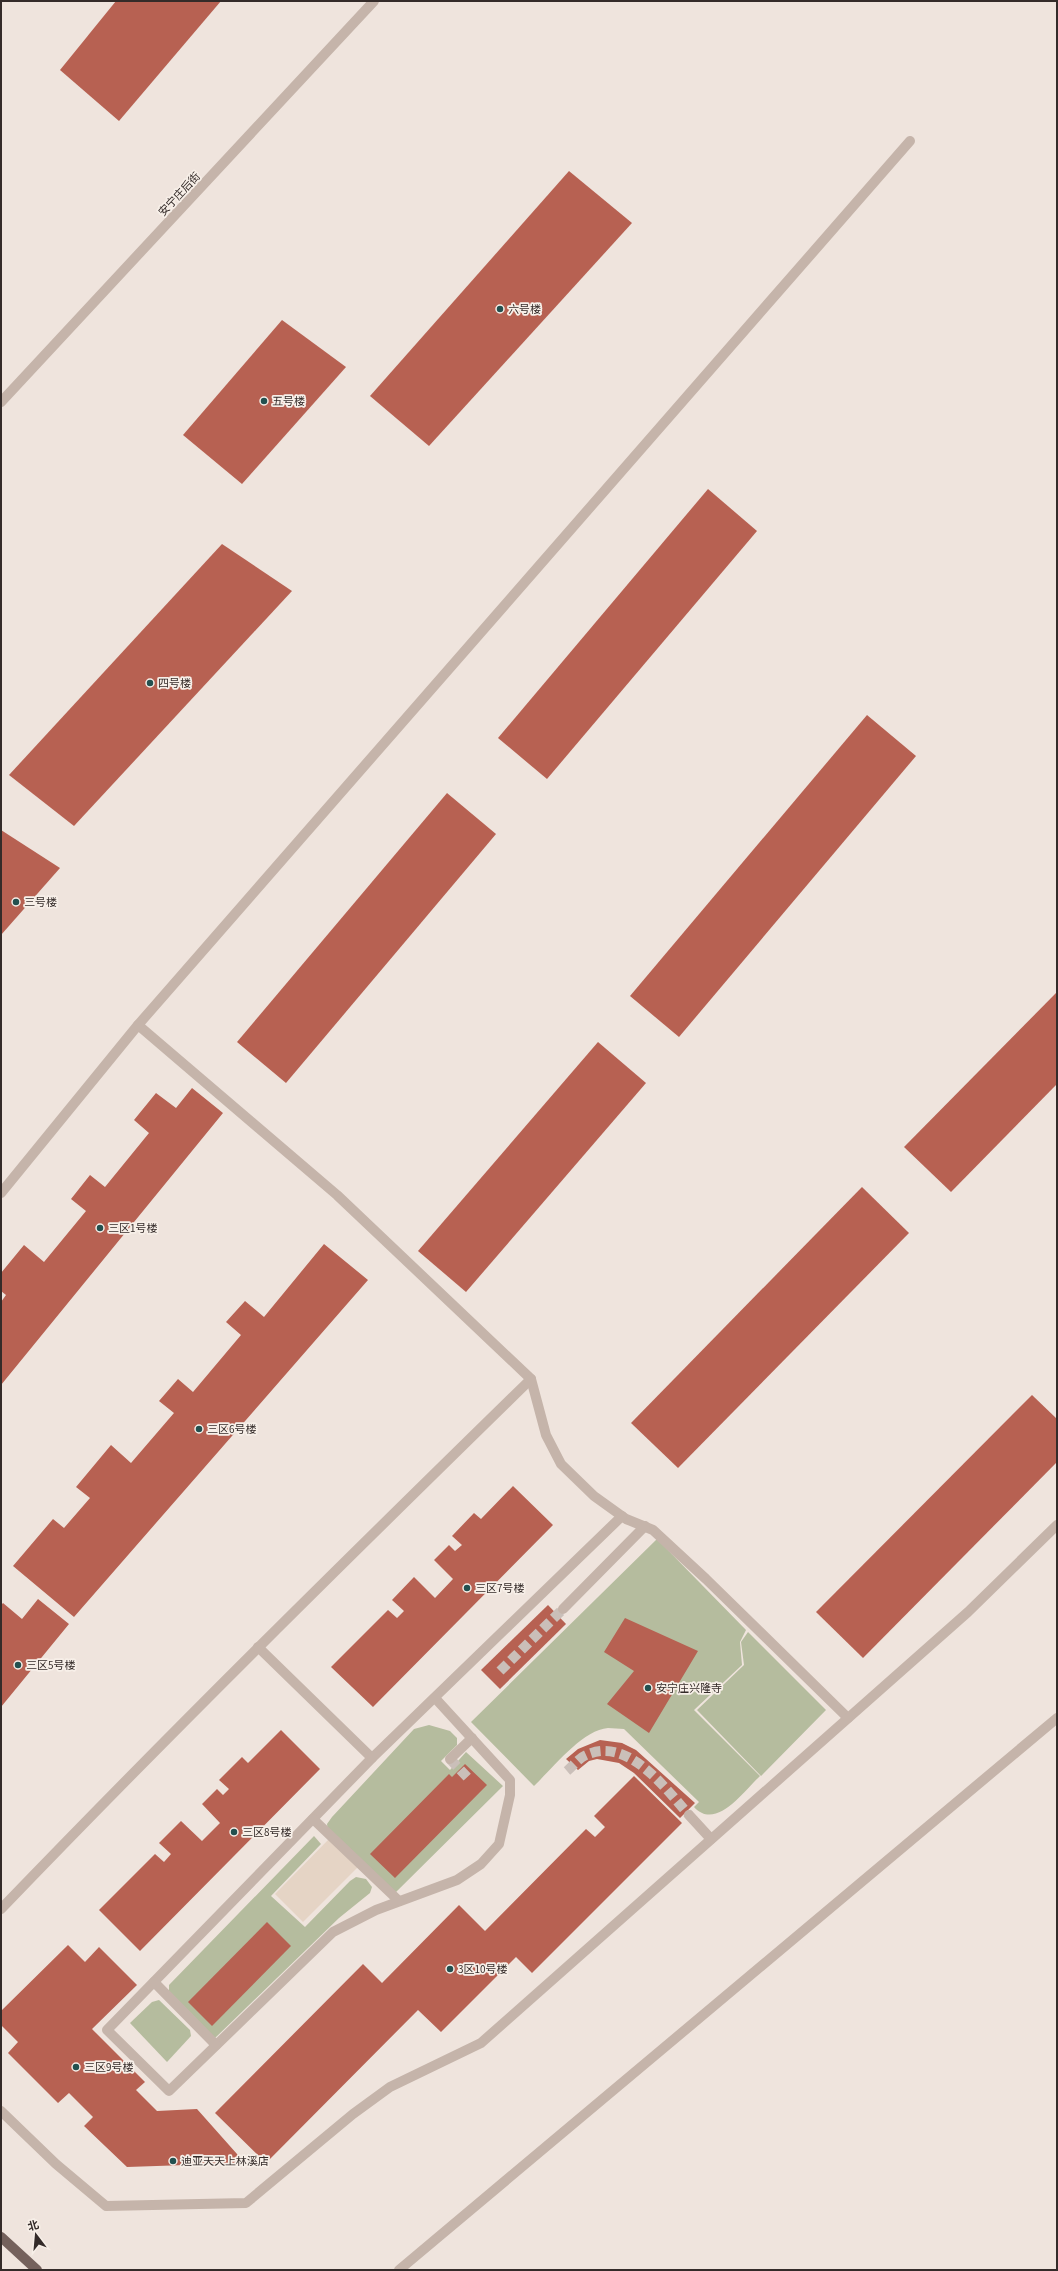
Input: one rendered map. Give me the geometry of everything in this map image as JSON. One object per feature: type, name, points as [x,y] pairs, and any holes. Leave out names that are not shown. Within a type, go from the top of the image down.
[{"type":"main road","points":[[1,2237],[37,2270]]},
{"type":"street","name":"安宁庄后街","points":[[1,402],[374,1]]},
{"type":"street","points":[[1,1193],[138,1025],[910,141]]},
{"type":"street","points":[[138,1025],[337,1195],[531,1379],[546,1435],[561,1464],[594,1496],[622,1516],[653,1530],[706,1579],[848,1718]]},
{"type":"street","points":[[1,1910],[106,1800],[531,1379]]},
{"type":"street","points":[[435,1698],[510,1780],[510,1795],[499,1844],[482,1864],[457,1880],[376,1910],[333,1932],[169,2091],[107,2030],[372,1758],[435,1698],[511,1621],[622,1516]]},
{"type":"street","points":[[1,2112],[56,2164],[106,2206],[246,2202],[353,2114],[390,2087],[481,2043],[968,1612],[1057,1524]]},
{"type":"street","points":[[563,1609],[645,1526]]},
{"type":"street","points":[[258,1648],[372,1758]]},
{"type":"street","points":[[399,2270],[1057,1718]]},
{"type":"street","points":[[450,1759],[472,1738]]},
{"type":"street","points":[[689,1815],[711,1839]]},
{"type":"street","points":[[313,1819],[399,1901]]},
{"type":"street","points":[[154,1982],[216,2045]]},
{"type":"green space","points":[[657,1539],[746,1630],[740,1642],[742,1665],[694,1710],[760,1776],[729,1806],[720,1812],[711,1815],[702,1813],[694,1807],[699,1802],[624,1729],[608,1728],[598,1730],[588,1736],[568,1751],[534,1786],[471,1722]]},
{"type":"green space","points":[[748,1632],[826,1710],[761,1776],[697,1710],[744,1665],[741,1642]]},
{"type":"green space","points":[[429,1725],[450,1731],[457,1738],[457,1745],[441,1761],[450,1770],[466,1752],[503,1786],[394,1894],[328,1831],[327,1824],[414,1729]]},
{"type":"green space","points":[[314,1836],[321,1844],[271,1896],[305,1927],[350,1881],[356,1877],[366,1879],[372,1887],[370,1893],[339,1918],[215,2038],[169,1991],[169,1985]]},
{"type":"green space","points":[[159,2000],[190,2030],[191,2036],[167,2062],[130,2023],[152,2002]]},
{"type":"shaded area","points":[[331,1837],[360,1865],[303,1922],[275,1894]]},
{"type":"building","points":[[116,1],[221,1],[119,121],[60,70]]},
{"type":"building","name":"六号楼","points":[[569,171],[632,223],[429,446],[370,396]]},
{"type":"building","name":"五号楼","points":[[282,320],[346,367],[242,484],[183,435]]},
{"type":"building","points":[[708,489],[757,531],[547,779],[498,738]]},
{"type":"building","name":"四号楼","points":[[222,544],[292,591],[74,826],[9,775]]},
{"type":"building","points":[[867,715],[916,756],[679,1037],[630,996]]},
{"type":"building","points":[[447,793],[496,834],[286,1083],[237,1042]]},
{"type":"building","name":"三号楼","points":[[1,830],[60,868],[1,935]]},
{"type":"building","points":[[1057,992],[1057,1084],[951,1192],[904,1147]]},
{"type":"building","points":[[598,1042],[646,1083],[466,1292],[418,1251]]},
{"type":"building","name":"三区1号楼","points":[[192,1088],[223,1113],[1,1385],[1,1302],[6,1295],[1,1291],[1,1273],[24,1245],[44,1262],[86,1211],[71,1199],[90,1175],[105,1187],[149,1133],[134,1120],[156,1093],[176,1108]]},
{"type":"building","points":[[862,1187],[909,1233],[678,1468],[631,1423]]},
{"type":"building","name":"三区6号楼","points":[[324,1244],[368,1280],[74,1617],[13,1566],[53,1519],[64,1528],[90,1498],[76,1487],[111,1445],[131,1463],[174,1413],[159,1401],[178,1379],[193,1392],[241,1335],[226,1322],[245,1301],[264,1317]]},
{"type":"building","points":[[1032,1395],[1057,1419],[1057,1462],[863,1658],[816,1612]]},
{"type":"building","name":"三区7号楼","points":[[513,1486],[553,1525],[373,1707],[331,1667],[388,1610],[397,1618],[404,1611],[392,1600],[414,1577],[435,1598],[453,1579],[434,1560],[449,1545],[455,1551],[462,1545],[452,1536],[474,1513],[481,1519]]},
{"type":"building","name":"三区5号楼","points":[[38,1599],[69,1624],[1,1707],[1,1605],[3,1603],[22,1619]]},
{"type":"building","points":[[548,1605],[566,1624],[500,1689],[481,1670]]},
{"type":"building","name":"安宁庄兴隆寺","points":[[625,1618],[698,1651],[649,1733],[607,1704],[634,1671],[604,1652]]},
{"type":"building","name":"三区8号楼","points":[[281,1730],[320,1769],[140,1951],[99,1910],[155,1854],[164,1862],[171,1854],[159,1843],[181,1821],[202,1841],[220,1823],[202,1804],[217,1789],[223,1795],[229,1789],[219,1780],[242,1757],[248,1763]]},
{"type":"building","points":[[600,1740],[622,1743],[636,1750],[695,1803],[680,1818],[634,1773],[619,1763],[597,1759],[589,1761],[578,1770],[566,1759],[578,1749]]},
{"type":"building","points":[[465,1764],[487,1785],[395,1878],[370,1854],[449,1774],[452,1777]]},
{"type":"building","name":"3区10号楼","points":[[634,1776],[682,1823],[532,1973],[516,1957],[441,2032],[418,2010],[266,2163],[215,2113],[363,1964],[382,1983],[459,1905],[485,1931],[586,1829],[595,1837],[605,1827],[594,1816]]},
{"type":"building","points":[[267,1922],[291,1946],[212,2026],[188,2002]]},
{"type":"building","name":"三区9号楼","points":[[68,1945],[85,1962],[99,1947],[137,1985],[92,2029],[145,2082],[136,2090],[157,2111],[197,2109],[245,2163],[127,2167],[84,2126],[93,2117],[69,2093],[58,2103],[8,2053],[18,2042],[1,2025],[1,2011]]},
{"type":"tunnel","points":[[500,1671],[563,1609]]},
{"type":"tunnel","points":[[567,1771],[583,1756],[602,1751],[616,1753],[631,1759],[657,1779],[689,1815]]},
{"type":"tunnel","points":[[450,1759],[470,1780]]},
{"type":"place","name":"六号楼","points":[[500,309]]},
{"type":"place","name":"五号楼","points":[[264,401]]},
{"type":"place","name":"四号楼","points":[[150,683]]},
{"type":"place","name":"三号楼","points":[[16,902]]},
{"type":"place","name":"三区1号楼","points":[[100,1228]]},
{"type":"place","name":"三区6号楼","points":[[199,1429]]},
{"type":"place","name":"三区7号楼","points":[[467,1588]]},
{"type":"place","name":"三区5号楼","points":[[18,1665]]},
{"type":"place","name":"安宁庄兴隆寺","points":[[648,1688]]},
{"type":"place","name":"三区8号楼","points":[[234,1832]]},
{"type":"place","name":"3区10号楼","points":[[450,1969]]},
{"type":"place","name":"三区9号楼","points":[[76,2067]]},
{"type":"place","name":"迪亚天天上林溪店","points":[[173,2161]]}]
